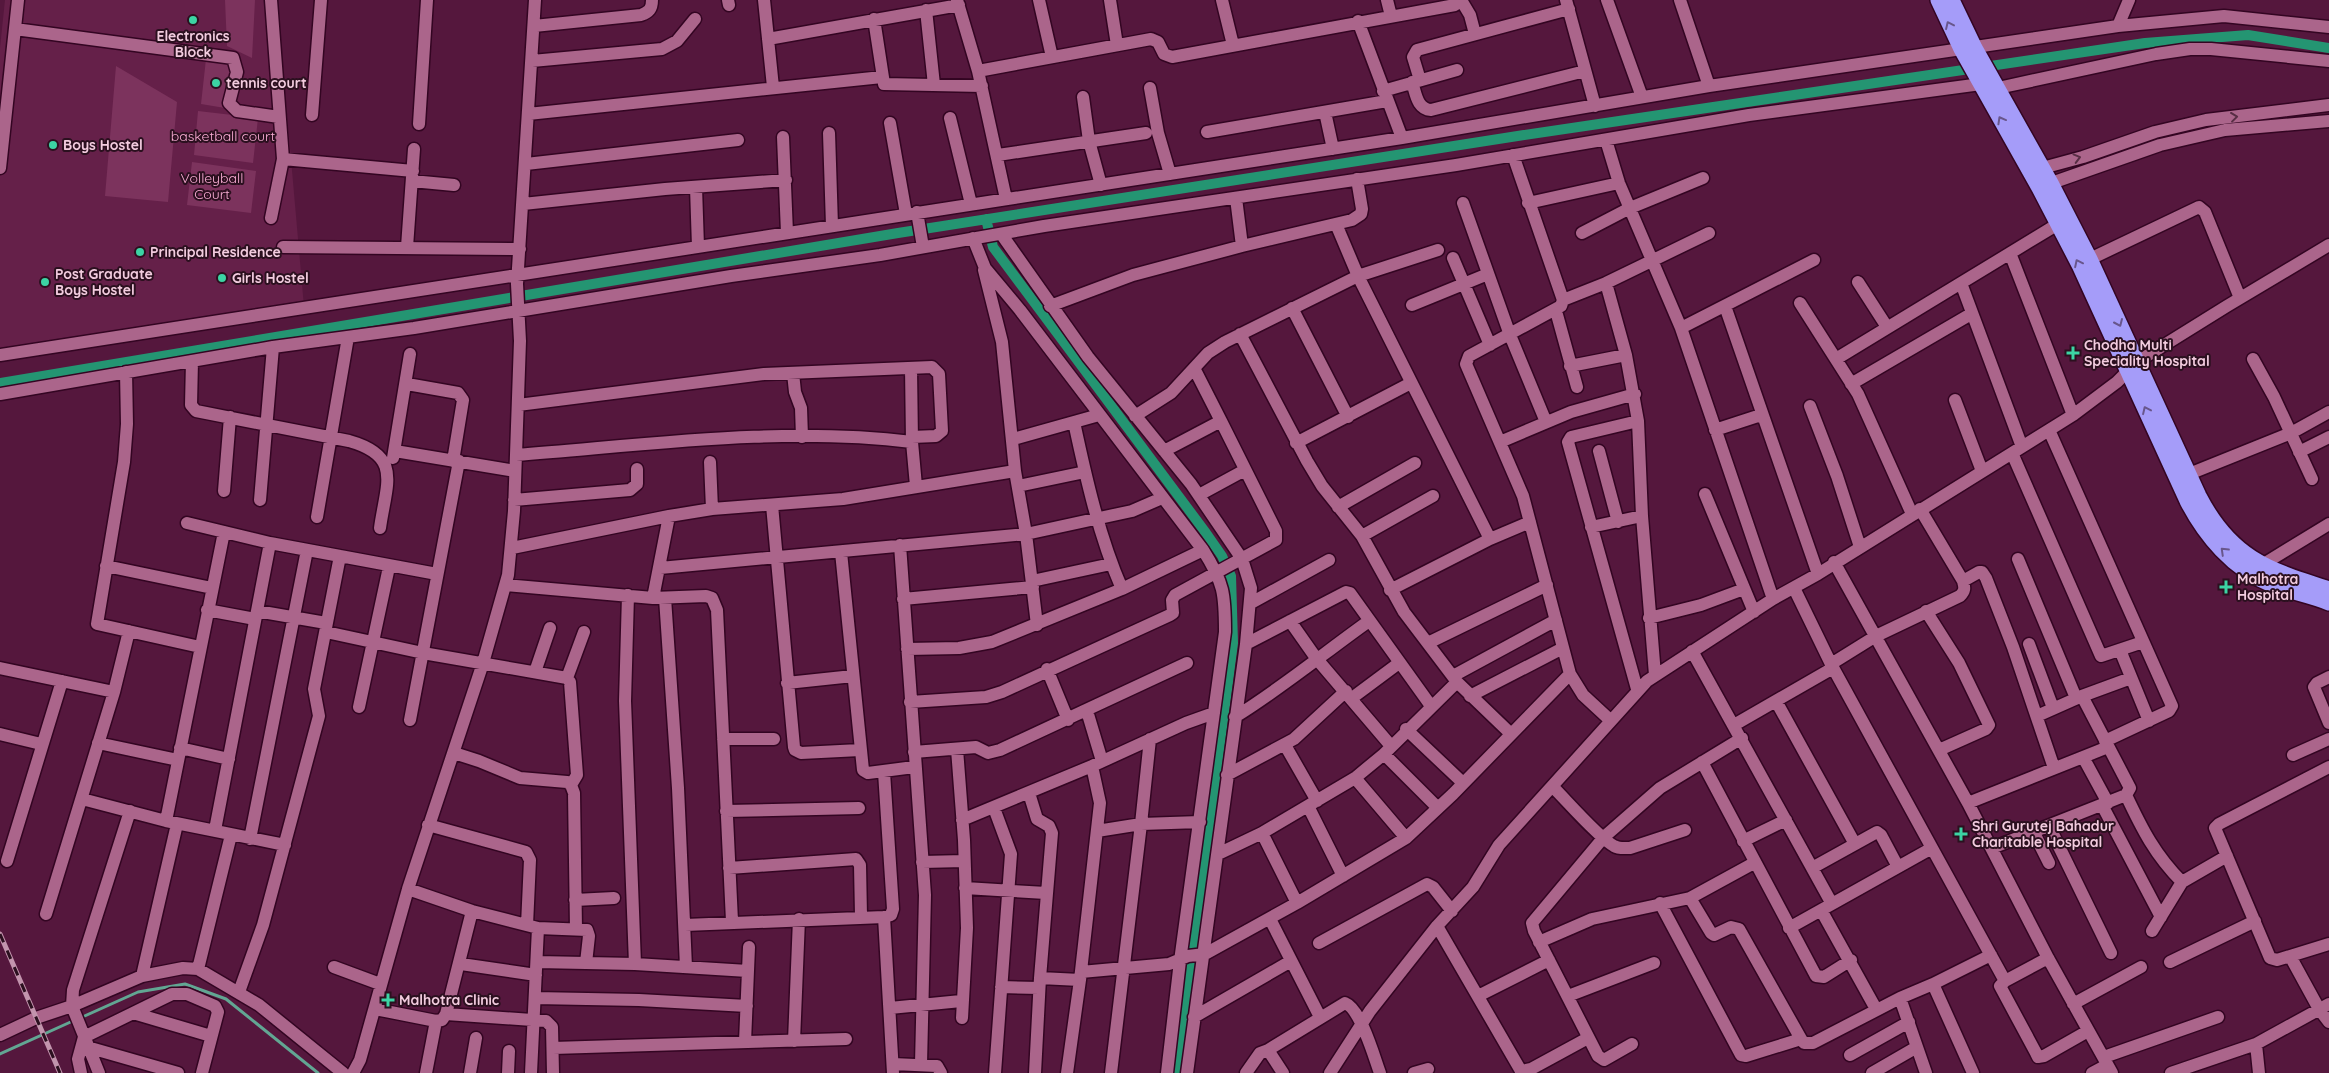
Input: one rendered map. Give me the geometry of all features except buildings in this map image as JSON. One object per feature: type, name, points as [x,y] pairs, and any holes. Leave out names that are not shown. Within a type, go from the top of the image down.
[{"type":"highway","points":[[1938,0],[1987,81],[2036,170],[2090,259],[2132,368],[2187,501],[2204,530],[2234,561],[2251,573],[2270,584],[2329,603]]},
{"type":"highway","points":[[1952,0],[1971,54]]},
{"type":"highway","points":[[2045,185],[2058,224],[2214,522],[2242,551],[2262,565],[2275,572],[2329,589]]},
{"type":"street","points":[[0,168],[18,0]]},
{"type":"street","points":[[270,0],[283,159],[271,218]]},
{"type":"street","points":[[312,115],[321,0]]},
{"type":"street","points":[[419,124],[427,0]]},
{"type":"street","points":[[357,1072],[408,889],[483,663],[505,584],[512,548],[518,405],[519,307],[517,279],[526,164],[535,0]]},
{"type":"street","points":[[534,26],[641,15],[648,12],[652,6],[652,0]]},
{"type":"street","points":[[764,0],[773,87]]},
{"type":"street","points":[[1039,0],[1052,58]]},
{"type":"street","points":[[1110,0],[1117,45]]},
{"type":"street","points":[[1222,0],[1233,45]]},
{"type":"street","points":[[1387,0],[1391,16]]},
{"type":"street","points":[[978,71],[1117,45],[1155,40],[1168,57],[1455,4],[1461,0],[1470,14],[1475,34]]},
{"type":"street","points":[[1607,0],[1642,97]]},
{"type":"street","points":[[1680,0],[1709,86]]},
{"type":"street","points":[[2118,26],[2129,0]]},
{"type":"street","points":[[768,39],[958,3],[982,86],[1006,199]]},
{"type":"street","points":[[1584,71],[1432,110],[1425,110],[1421,105],[1413,57],[1414,51],[1567,5],[1595,106]]},
{"type":"street","points":[[926,10],[934,85]]},
{"type":"street","points":[[0,356],[517,279],[698,246],[832,226],[914,217],[971,204],[1402,138],[1709,86],[1971,54],[2118,26],[2224,16],[2329,27]]},
{"type":"street","points":[[874,19],[882,77],[886,85],[982,86]]},
{"type":"street","points":[[532,61],[662,49],[677,40],[694,20]]},
{"type":"street","points":[[1358,22],[1402,138]]},
{"type":"street","points":[[15,29],[233,58],[238,72],[229,103],[237,111],[279,117]]},
{"type":"street","points":[[0,394],[273,347],[348,337],[519,307],[923,243],[987,236],[1236,198],[1606,140],[1749,115],[1987,81],[2190,49],[2211,49],[2329,61]]},
{"type":"street","points":[[1207,132],[1325,112],[1385,96],[1416,81],[1457,70]]},
{"type":"street","points":[[528,114],[882,77]]},
{"type":"street","points":[[1150,88],[1158,133],[1170,174]]},
{"type":"street","points":[[1082,97],[1089,141],[1101,185]]},
{"type":"street","points":[[2036,170],[2083,157],[2155,132],[2206,120],[2329,105]]},
{"type":"street","points":[[1325,112],[1333,148]]},
{"type":"street","points":[[950,118],[971,204]]},
{"type":"street","points":[[2045,185],[2160,145],[2225,130],[2329,121]]},
{"type":"street","points":[[890,123],[914,217],[923,243]]},
{"type":"street","points":[[2155,132],[2160,145]]},
{"type":"street","points":[[829,133],[832,226]]},
{"type":"street","points":[[998,155],[1146,133]]},
{"type":"street","points":[[783,137],[787,233]]},
{"type":"street","points":[[526,164],[738,140]]},
{"type":"street","points":[[1606,140],[1620,183],[1681,328],[1773,599]]},
{"type":"street","points":[[407,247],[414,148]]},
{"type":"street","points":[[1513,155],[1559,305],[1570,366],[1576,387]]},
{"type":"street","points":[[283,159],[412,176],[454,185]]},
{"type":"street","points":[[1582,233],[1630,208],[1703,178]]},
{"type":"street","points":[[1050,306],[1133,275],[1242,246],[1352,220],[1361,214],[1358,179]]},
{"type":"street","points":[[523,204],[786,180]]},
{"type":"street","points":[[1528,203],[1620,183]]},
{"type":"street","points":[[696,187],[698,246]]},
{"type":"street","points":[[1236,198],[1242,246]]},
{"type":"street","points":[[1463,203],[1510,335],[1546,422]]},
{"type":"street","points":[[2090,259],[2199,207],[2205,212],[2240,298]]},
{"type":"street","points":[[1336,224],[1358,276],[1490,539]]},
{"type":"street","points":[[1836,359],[2058,224]]},
{"type":"street","points":[[1610,720],[1583,695],[1570,674],[1530,522],[1516,479],[1466,364],[1469,356],[1510,335],[1559,305],[1709,233]]},
{"type":"street","points":[[987,236],[980,260],[1002,342],[1015,471],[1026,534],[1037,625]]},
{"type":"street","points":[[987,236],[1050,306],[1199,496],[1230,566],[1225,603],[1225,632],[1200,822],[1193,956],[1194,1017],[1187,1073]]},
{"type":"street","points":[[1330,1073],[1361,1024],[1437,926],[1482,875],[1508,834],[1638,689],[1655,675],[1773,599],[1818,574],[1834,562],[2073,415],[2132,368],[2240,298],[2329,245]]},
{"type":"street","points":[[283,247],[520,249]]},
{"type":"street","points":[[1135,416],[1171,394],[1208,353],[1240,334],[1358,276],[1438,250]]},
{"type":"street","points":[[2010,253],[2073,415]]},
{"type":"street","points":[[1454,258],[1490,346]]},
{"type":"street","points":[[980,260],[1203,550],[1230,566],[1250,588],[1251,603],[1218,854],[1167,1073]]},
{"type":"street","points":[[1681,328],[1814,260]]},
{"type":"street","points":[[1412,305],[1488,274]]},
{"type":"street","points":[[1858,282],[1887,327]]},
{"type":"street","points":[[1606,283],[1635,394],[1642,516],[1655,675]]},
{"type":"street","points":[[1961,283],[2017,450],[2099,652],[2104,656],[2143,642]]},
{"type":"street","points":[[1734,725],[1832,666],[1876,636],[1960,596],[1965,588],[1963,581],[1916,512],[1867,411],[1800,303]]},
{"type":"street","points":[[1725,306],[1761,415],[1818,574]]},
{"type":"street","points":[[1292,308],[1348,417]]},
{"type":"street","points":[[1851,384],[1971,314]]},
{"type":"street","points":[[1240,334],[1296,442],[1322,486],[1362,536],[1390,590],[1455,679],[1470,696],[1510,733]]},
{"type":"street","points":[[317,517],[348,337]]},
{"type":"street","points":[[260,500],[273,347]]},
{"type":"street","points":[[386,465],[391,461],[396,451],[410,354]]},
{"type":"street","points":[[1570,366],[1626,355]]},
{"type":"street","points":[[2253,359],[2312,479]]},
{"type":"street","points":[[192,361],[193,409],[366,445],[381,458],[388,472],[380,528]]},
{"type":"street","points":[[516,455],[746,436],[873,437],[912,440],[936,436],[942,431],[939,374],[932,367],[755,376],[518,405]]},
{"type":"street","points":[[911,368],[912,440],[916,486]]},
{"type":"street","points":[[910,702],[986,697],[1170,615],[1174,609],[1172,597],[1273,542],[1278,536],[1194,368]]},
{"type":"street","points":[[126,372],[124,462],[97,624],[200,647]]},
{"type":"street","points":[[793,373],[795,392],[801,408],[802,437]]},
{"type":"street","points":[[1296,442],[1411,383]]},
{"type":"street","points":[[406,384],[458,393],[463,400],[456,461],[424,653],[410,720]]},
{"type":"street","points":[[1500,442],[1546,422],[1588,407],[1635,394]]},
{"type":"street","points":[[1955,400],[1982,471]]},
{"type":"street","points":[[1810,406],[1837,476],[1860,547]]},
{"type":"street","points":[[2189,474],[2291,434],[2329,412]]},
{"type":"street","points":[[1013,439],[1099,415]]},
{"type":"street","points":[[1715,430],[1761,415]]},
{"type":"street","points":[[224,491],[230,417]]},
{"type":"street","points":[[1164,451],[1221,421]]},
{"type":"street","points":[[1638,421],[1568,439],[1591,528],[1638,689]]},
{"type":"street","points":[[1074,422],[1085,472],[1111,564],[1122,589]]},
{"type":"street","points":[[1968,803],[2083,757],[2169,711],[2172,706],[2049,430]]},
{"type":"street","points":[[2299,452],[2329,437]]},
{"type":"street","points":[[396,451],[515,471]]},
{"type":"street","points":[[1599,451],[1618,522]]},
{"type":"street","points":[[710,462],[712,509]]},
{"type":"street","points":[[1338,507],[1415,463]]},
{"type":"street","points":[[514,500],[630,490],[636,484],[637,468]]},
{"type":"street","points":[[1199,496],[1245,470]]},
{"type":"street","points":[[512,548],[712,509],[843,499],[1015,471]]},
{"type":"street","points":[[1018,486],[1085,472]]},
{"type":"street","points":[[1705,494],[1754,612]]},
{"type":"street","points":[[1362,536],[1433,496]]},
{"type":"street","points":[[660,568],[1026,534],[1132,511],[1162,498]]},
{"type":"street","points":[[772,505],[787,683],[795,750],[801,753],[860,750]]},
{"type":"street","points":[[669,516],[660,568],[659,598],[685,925],[686,966]]},
{"type":"street","points":[[1591,528],[1642,516]]},
{"type":"street","points":[[1390,590],[1490,539],[1530,522]]},
{"type":"street","points":[[186,523],[270,543],[389,567],[437,574]]},
{"type":"street","points":[[2262,565],[2329,524]]},
{"type":"street","points":[[142,976],[171,822],[179,754],[224,532]]},
{"type":"street","points":[[215,830],[270,543]]},
{"type":"street","points":[[900,545],[925,922],[922,1064]]},
{"type":"street","points":[[250,839],[292,617],[307,550]]},
{"type":"street","points":[[907,649],[970,647],[992,642],[1122,589],[1203,550]]},
{"type":"street","points":[[841,552],[862,770],[865,772],[884,772],[914,767]]},
{"type":"street","points":[[239,992],[263,924],[319,716],[314,689],[340,556]]},
{"type":"street","points":[[1992,848],[2126,795],[2130,788],[2079,697],[2018,559]]},
{"type":"street","points":[[1251,603],[1330,560]]},
{"type":"street","points":[[1834,562],[1968,803],[2048,958],[2108,1065]]},
{"type":"street","points":[[903,599],[1033,584],[1111,564]]},
{"type":"street","points":[[106,566],[212,588]]},
{"type":"street","points":[[359,707],[389,567]]},
{"type":"street","points":[[1963,581],[1979,572],[1982,572],[1986,578],[2037,716],[2054,768]]},
{"type":"street","points":[[505,584],[659,598],[706,596],[714,603],[732,921]]},
{"type":"street","points":[[1428,643],[1547,585]]},
{"type":"street","points":[[1794,588],[1832,666],[2005,981]]},
{"type":"street","points":[[1650,618],[1701,605],[1744,589]]},
{"type":"street","points":[[1246,644],[1346,592],[1352,595],[1431,706]]},
{"type":"street","points":[[628,595],[625,701],[635,964]]},
{"type":"street","points":[[207,610],[292,617],[373,642],[424,653],[567,678],[570,682],[577,775],[571,785]]},
{"type":"street","points":[[1926,611],[1959,663],[1989,725],[1986,729],[1939,750]]},
{"type":"street","points":[[1218,854],[1262,833],[1355,778],[1388,750],[1455,679],[1556,620]]},
{"type":"street","points":[[1290,621],[1316,658],[1349,695],[1388,750],[1438,808]]},
{"type":"street","points":[[1235,717],[1279,689],[1316,658],[1369,621]]},
{"type":"street","points":[[535,672],[550,628]]},
{"type":"street","points":[[46,914],[114,692],[129,631]]},
{"type":"street","points":[[567,678],[584,632]]},
{"type":"street","points":[[2029,644],[2053,708]]},
{"type":"street","points":[[1470,696],[1562,648]]},
{"type":"street","points":[[2120,650],[2149,721]]},
{"type":"street","points":[[1692,651],[1742,738],[1812,868],[1826,907],[1876,1008]]},
{"type":"street","points":[[914,752],[976,747],[988,753],[992,752],[1068,720],[1187,663]]},
{"type":"street","points":[[1227,775],[1285,745],[1302,732],[1325,708],[1399,663]]},
{"type":"street","points":[[0,668],[114,692]]},
{"type":"street","points":[[1047,669],[1068,720]]},
{"type":"street","points":[[1001,987],[1040,983],[1124,968],[1169,964],[1193,956],[1270,919],[1406,838],[1570,674]]},
{"type":"street","points":[[787,683],[852,676]]},
{"type":"street","points":[[2329,677],[2317,683],[2314,687],[2329,723]]},
{"type":"street","points":[[2037,716],[2079,697],[2131,678]]},
{"type":"street","points":[[8,861],[41,744],[62,680]]},
{"type":"street","points":[[1776,701],[1855,844]]},
{"type":"street","points":[[1067,1073],[1081,976],[1099,796],[1097,764],[1086,711]]},
{"type":"street","points":[[962,820],[1214,713]]},
{"type":"street","points":[[1406,729],[1463,783]]},
{"type":"street","points":[[0,734],[41,744]]},
{"type":"street","points":[[1632,1044],[1604,1060],[1598,1056],[1539,942],[1532,923],[1604,838],[1668,782],[1742,738]]},
{"type":"street","points":[[723,739],[774,739]]},
{"type":"street","points":[[1110,1073],[1142,824],[1150,739]]},
{"type":"street","points":[[2293,755],[2329,739]]},
{"type":"street","points":[[98,743],[179,754],[229,758]]},
{"type":"street","points":[[1285,745],[1313,804],[1343,876]]},
{"type":"street","points":[[957,749],[966,888],[966,942],[961,1001],[962,1018]]},
{"type":"street","points":[[454,753],[520,778],[567,782],[571,785],[574,792],[576,929]]},
{"type":"street","points":[[2083,757],[2160,917]]},
{"type":"street","points":[[1702,762],[1754,863],[1818,978],[1824,977],[1851,960]]},
{"type":"street","points":[[2329,767],[2216,825],[2215,832],[2270,958],[2277,960],[2329,944]]},
{"type":"street","points":[[685,925],[732,921],[861,916],[884,917],[891,915],[893,909],[884,772]]},
{"type":"street","points":[[1355,778],[1406,838]]},
{"type":"street","points":[[1553,786],[1614,846],[1630,848],[1685,830]]},
{"type":"street","points":[[1029,793],[1037,819],[1049,826],[1052,833],[1046,893],[1035,1073]]},
{"type":"street","points":[[2126,795],[2152,849],[2182,882]]},
{"type":"street","points":[[82,799],[171,822],[285,845]]},
{"type":"street","points":[[726,811],[860,808]]},
{"type":"street","points":[[994,808],[1011,854],[995,1073]]},
{"type":"street","points":[[99,1073],[73,1010],[73,990],[130,811]]},
{"type":"street","points":[[1743,842],[1786,820]]},
{"type":"street","points":[[1097,831],[1142,824],[1200,822]]},
{"type":"street","points":[[428,825],[526,852],[530,860],[536,968],[531,1073]]},
{"type":"street","points":[[2049,826],[2111,953]]},
{"type":"street","points":[[1262,833],[1297,903]]},
{"type":"street","points":[[1812,868],[1879,833],[1898,867]]},
{"type":"street","points":[[2034,833],[2049,863]]},
{"type":"street","points":[[198,969],[231,835]]},
{"type":"street","points":[[1789,928],[1932,848]]},
{"type":"street","points":[[2152,931],[2182,882],[2227,856]]},
{"type":"street","points":[[729,868],[856,859],[860,862],[861,916]]},
{"type":"street","points":[[922,862],[964,861]]},
{"type":"street","points":[[1539,942],[1592,919],[1690,898],[1754,863]]},
{"type":"street","points":[[1319,943],[1428,884],[1433,887],[1452,911]]},
{"type":"street","points":[[966,888],[1009,889],[1046,893]]},
{"type":"street","points":[[408,889],[472,911],[533,926],[587,930],[586,963]]},
{"type":"street","points":[[575,900],[614,898]]},
{"type":"street","points":[[1690,898],[1711,933],[1714,934],[1731,927],[1739,929],[1804,1043],[1814,1043],[1876,1008],[1933,984],[1991,955]]},
{"type":"street","points":[[1660,903],[1741,1055],[1746,1056],[1801,1039]]},
{"type":"street","points":[[426,1073],[441,1017],[461,964],[472,911]]},
{"type":"street","points":[[884,917],[893,1068],[922,1064],[937,1066],[941,1073]]},
{"type":"street","points":[[794,1041],[799,919]]},
{"type":"street","points":[[1270,919],[1320,1017]]},
{"type":"street","points":[[2170,962],[2255,921]]},
{"type":"street","points":[[1437,926],[1521,1070],[1531,1069],[1588,1038]]},
{"type":"street","points":[[745,1042],[749,947]]},
{"type":"street","points":[[2290,956],[2324,1006],[2329,1022]]},
{"type":"street","points":[[2048,958],[2005,981],[2000,986],[2038,1057],[2088,1031]]},
{"type":"street","points":[[1478,996],[1549,960]]},
{"type":"street","points":[[1194,1017],[1292,961]]},
{"type":"street","points":[[461,964],[536,968],[586,963],[635,964],[748,971]]},
{"type":"street","points":[[1568,996],[1654,963]]},
{"type":"street","points":[[334,967],[380,984]]},
{"type":"street","points":[[2074,1004],[2141,967]]},
{"type":"street","points":[[0,1035],[36,1018],[73,1010],[142,976],[183,968],[198,969],[239,992],[279,1020],[343,1073]]},
{"type":"street","points":[[1933,984],[1973,1073]]},
{"type":"street","points":[[81,1073],[78,1059],[84,1037],[172,994],[187,994],[217,1009],[218,1015],[202,1073]]},
{"type":"street","points":[[535,998],[639,1000],[747,1006]]},
{"type":"street","points":[[1900,998],[1910,1022],[1926,1073]]},
{"type":"street","points":[[890,1008],[961,1001]]},
{"type":"street","points":[[1246,1073],[1260,1053],[1345,1003],[1352,1009],[1361,1024],[1380,1073]]},
{"type":"street","points":[[2171,1073],[2256,1044],[2324,1006]]},
{"type":"street","points":[[375,1009],[441,1017],[546,1021],[552,1024],[553,1073]]},
{"type":"street","points":[[133,1012],[212,1036]]},
{"type":"street","points":[[2092,1073],[2218,1018]]},
{"type":"street","points":[[1850,1055],[1910,1022]]},
{"type":"street","points":[[84,1037],[178,1073]]},
{"type":"street","points":[[470,1073],[476,1038]]},
{"type":"street","points":[[553,1048],[846,1039]]},
{"type":"street","points":[[2256,1044],[2259,1073]]},
{"type":"street","points":[[1872,1073],[1917,1047]]},
{"type":"street","points":[[1268,1050],[1283,1073]]},
{"type":"street","points":[[508,1073],[509,1051]]},
{"type":"street","points":[[1414,1073],[1428,1069]]},
{"type":"shaded area","points":[[5,0],[277,0],[304,307],[0,352],[0,48]]},
{"type":"green space","points":[[225,0],[255,0],[252,58],[227,46]]},
{"type":"green space","name":"tennis court","points":[[206,59],[232,62],[225,108],[201,104]]},
{"type":"green space","points":[[116,66],[177,102],[168,202],[105,196]]},
{"type":"green space","name":"basketball court","points":[[198,111],[258,118],[253,163],[194,155]]},
{"type":"green space","name":"Volleyball Court","points":[[192,162],[256,171],[251,213],[187,205]]},
{"type":"waterway","points":[[0,383],[898,233],[1524,135],[2145,43],[2248,35],[2329,48]]},
{"type":"waterway","points":[[986,219],[993,247],[1206,533],[1222,556],[1231,576],[1233,643],[1177,1073]]},
{"type":"waterway","points":[[80,1018],[138,992],[185,984],[226,999],[318,1073]]},
{"type":"waterway","points":[[0,1054],[75,1020]]},
{"type":"railway","points":[[0,934],[60,1073]]},
{"type":"place","name":"Electronics Block","points":[[193,20]]},
{"type":"place","name":"tennis court","points":[[216,83]]},
{"type":"place","name":"Boys Hostel","points":[[53,145]]},
{"type":"place","name":"Principal Residence","points":[[140,252]]},
{"type":"place","name":"Girls Hostel","points":[[222,278]]},
{"type":"place","name":"Post Graduate Boys Hostel","points":[[45,282]]},
{"type":"place","name":"Chodha Multi Speciality Hospital","points":[[2073,353]]},
{"type":"place","name":"Malhotra Hospital","points":[[2226,587]]},
{"type":"place","name":"Shri Gurutej Bahadur Charitable Hospital","points":[[1961,834]]},
{"type":"place","name":"Malhotra Clinic","points":[[388,1000]]}]
